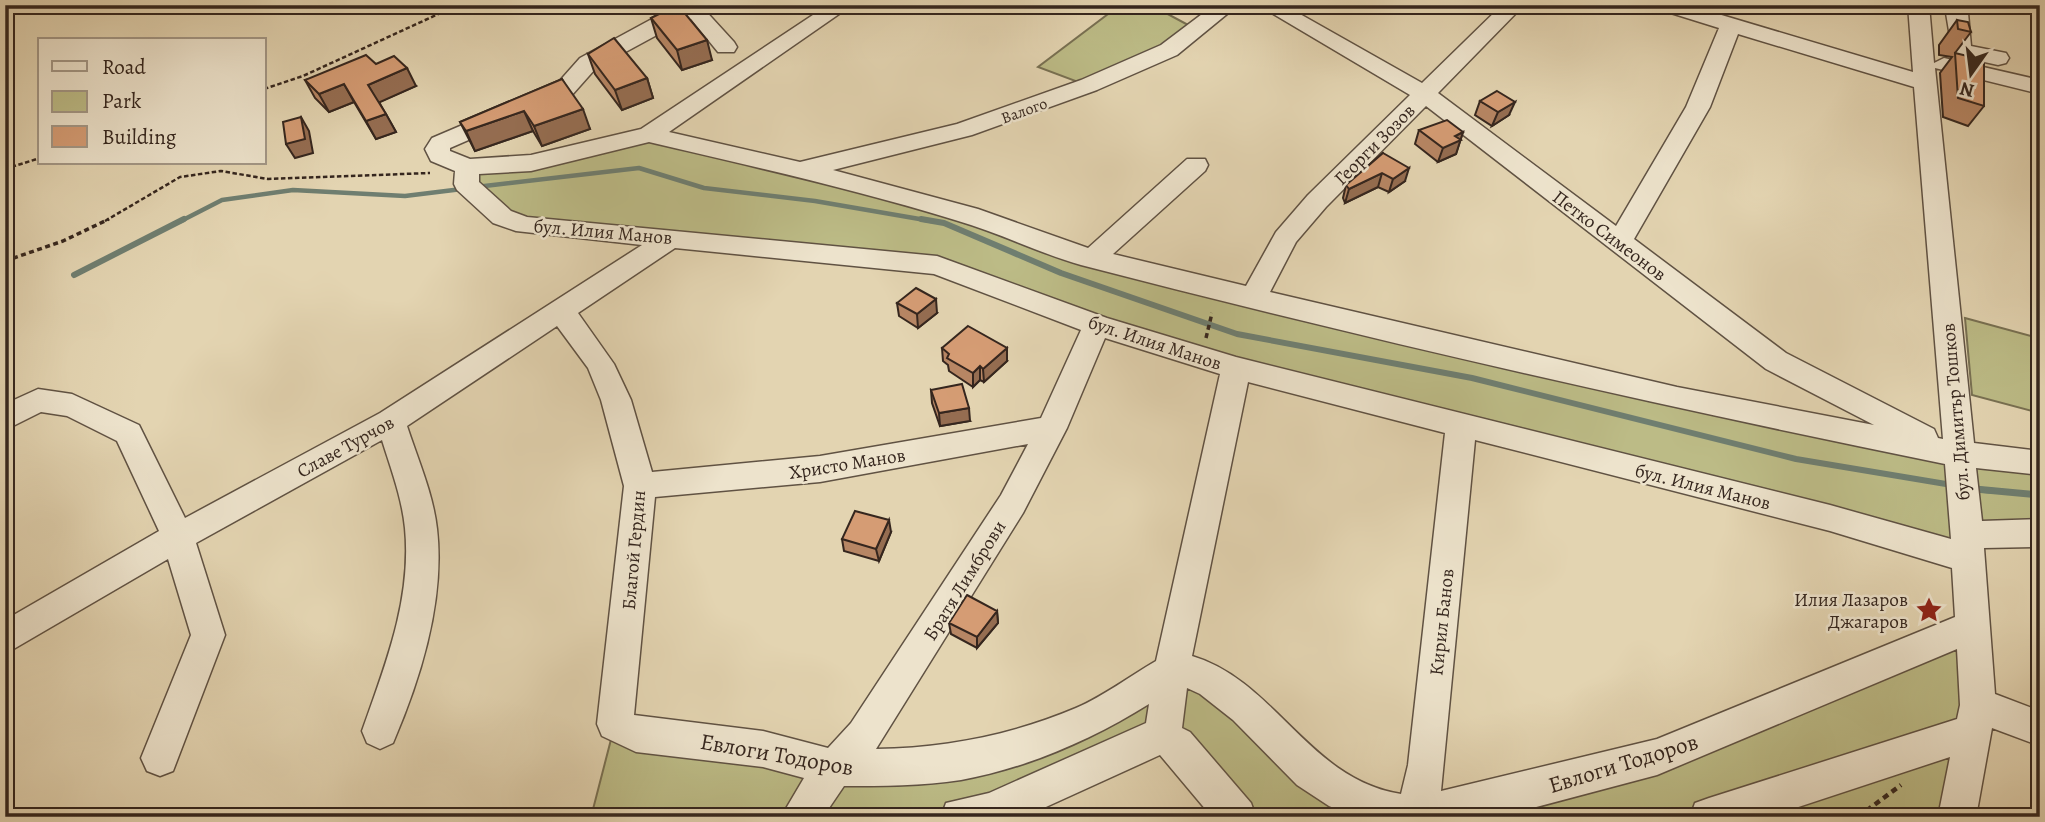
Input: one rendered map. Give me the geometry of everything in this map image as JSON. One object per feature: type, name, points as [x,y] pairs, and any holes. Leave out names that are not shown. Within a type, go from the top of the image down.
[{"type":"street","points":[[473,185],[538,162],[649,135],[842,5]]},
{"type":"street","name":"Валого","points":[[800,170],[978,126],[1089,85],[1169,50],[1228,5]]},
{"type":"street","name":"Петко Симеонов","points":[[1268,5],[1425,94],[1776,361],[1959,459]]},
{"type":"street","name":"Георги Зозов","points":[[1254,297],[1285,238],[1317,201],[1514,5]]},
{"type":"street","points":[[1665,5],[1731,25],[1924,71],[2040,87]]},
{"type":"street","name":"бул. Димитър Тошков","points":[[1918,5],[1973,626],[1975,719],[1957,817]]},
{"type":"street","name":"бул. Илия Манов","points":[[726,47],[695,11],[671,18],[588,63],[564,90],[440,143],[437,149],[440,156],[473,185],[502,217],[526,225],[674,237],[937,265],[1097,324],[1236,368],[1830,518],[1966,535],[2040,533]]},
{"type":"street","points":[[1957,13],[1961,50],[2040,67]]},
{"type":"street","points":[[1619,242],[1698,107],[1731,25]]},
{"type":"street","points":[[649,135],[738,158],[800,170],[969,215],[1047,245],[1093,258],[1677,398],[1959,459],[2040,463]]},
{"type":"street","points":[[1093,258],[1196,165]]},
{"type":"street","name":"Славе Турчов","points":[[5,638],[178,537],[391,421],[674,237]]},
{"type":"street","name":"Благой Гердин","points":[[562,312],[600,363],[616,400],[640,486],[615,724]]},
{"type":"street","name":"Братя Лимброви","points":[[800,817],[834,768],[864,736],[1012,504],[1052,428],[1097,324]]},
{"type":"street","points":[[1163,737],[1171,671],[1236,368]]},
{"type":"street","points":[[5,418],[38,400],[72,405],[128,433],[178,537],[208,635],[160,758]]},
{"type":"street","points":[[380,731],[410,645],[421,593],[424,551],[416,499],[391,421]]},
{"type":"street","name":"Кирил Банов","points":[[1411,816],[1424,786],[1427,765],[1461,425]]},
{"type":"street","name":"Христо Манов","points":[[640,486],[820,469],[1052,428]]},
{"type":"street","name":"Евлоги Тодоров","points":[[615,724],[636,734],[763,749],[834,768],[877,769],[941,764],[1037,740],[1090,720],[1171,671],[1193,672],[1213,682],[1246,708],[1310,772],[1342,793],[1386,811],[1411,816],[1468,806],[1657,757],[1973,626]]},
{"type":"street","points":[[1709,817],[1975,719],[2040,729]]},
{"type":"street","points":[[960,817],[991,812],[1148,740],[1163,737],[1177,746],[1237,817]]},
{"type":"path","points":[[266,88],[303,76],[458,5]]},
{"type":"path","points":[[5,169],[38,159]]},
{"type":"path","points":[[5,261],[63,241],[113,217],[147,193],[192,174],[220,171],[268,179],[441,172],[473,185]]},
{"type":"path","points":[[1205,341],[1212,313]]},
{"type":"green space","points":[[1120,5],[1151,5],[1190,26],[1158,50],[1078,82],[1038,67]]},
{"type":"green space","points":[[636,136],[738,158],[1047,245],[1402,334],[2040,463],[2040,533],[1967,535],[1967,558],[1236,368],[964,273],[502,217],[468,167]]},
{"type":"green space","points":[[1965,318],[2031,336],[2040,413],[1972,395]]},
{"type":"green space","points":[[1973,626],[1957,817],[1237,817],[1177,746],[960,817],[591,817],[615,724],[623,730],[964,761],[1171,671],[1386,811],[1566,781]]},
{"type":"building","points":[[678,5],[707,40],[677,50],[651,18]]},
{"type":"building","points":[[1957,20],[1968,22],[1971,32],[1958,29]]},
{"type":"building","points":[[614,38],[647,78],[615,90],[588,54]]},
{"type":"building","points":[[1955,53],[1984,60],[1984,106],[1958,98]]},
{"type":"building","points":[[366,55],[376,64],[394,56],[407,68],[368,85],[386,114],[366,121],[344,84],[319,94],[305,80]]},
{"type":"building","points":[[562,79],[583,109],[534,126],[524,111],[466,131],[460,122]]},
{"type":"building","points":[[1497,91],[1515,102],[1498,112],[1480,101]]},
{"type":"building","points":[[301,117],[305,139],[286,144],[283,122]]},
{"type":"building","points":[[1447,120],[1463,132],[1455,136],[1461,140],[1443,148],[1419,130]]},
{"type":"building","points":[[1383,153],[1409,168],[1393,179],[1382,173],[1349,189],[1346,185]]},
{"type":"building","points":[[916,288],[936,299],[917,314],[897,303]]},
{"type":"building","points":[[968,326],[1007,348],[983,369],[980,366],[973,373],[947,358],[949,354],[942,348]]},
{"type":"building","points":[[962,384],[969,408],[939,413],[931,390]]},
{"type":"building","points":[[855,511],[889,520],[876,549],[842,539]]},
{"type":"building","points":[[967,595],[997,611],[977,637],[949,623]]},
{"type":"waterway","points":[[476,187],[639,168],[704,188],[815,201],[931,221]]},
{"type":"waterway","points":[[181,221],[222,200],[293,190],[405,196],[462,189]]},
{"type":"waterway","points":[[74,275],[184,219]]},
{"type":"waterway","points":[[921,219],[944,223],[1061,273],[1237,334],[1472,378],[1796,459],[1952,485]]},
{"type":"waterway","points":[[1973,489],[1995,491]]},
{"type":"waterway","points":[[1975,489],[2040,495]]},
{"type":"place","name":"Илия Лазаров Джагаров","points":[[1929,610]]}]
